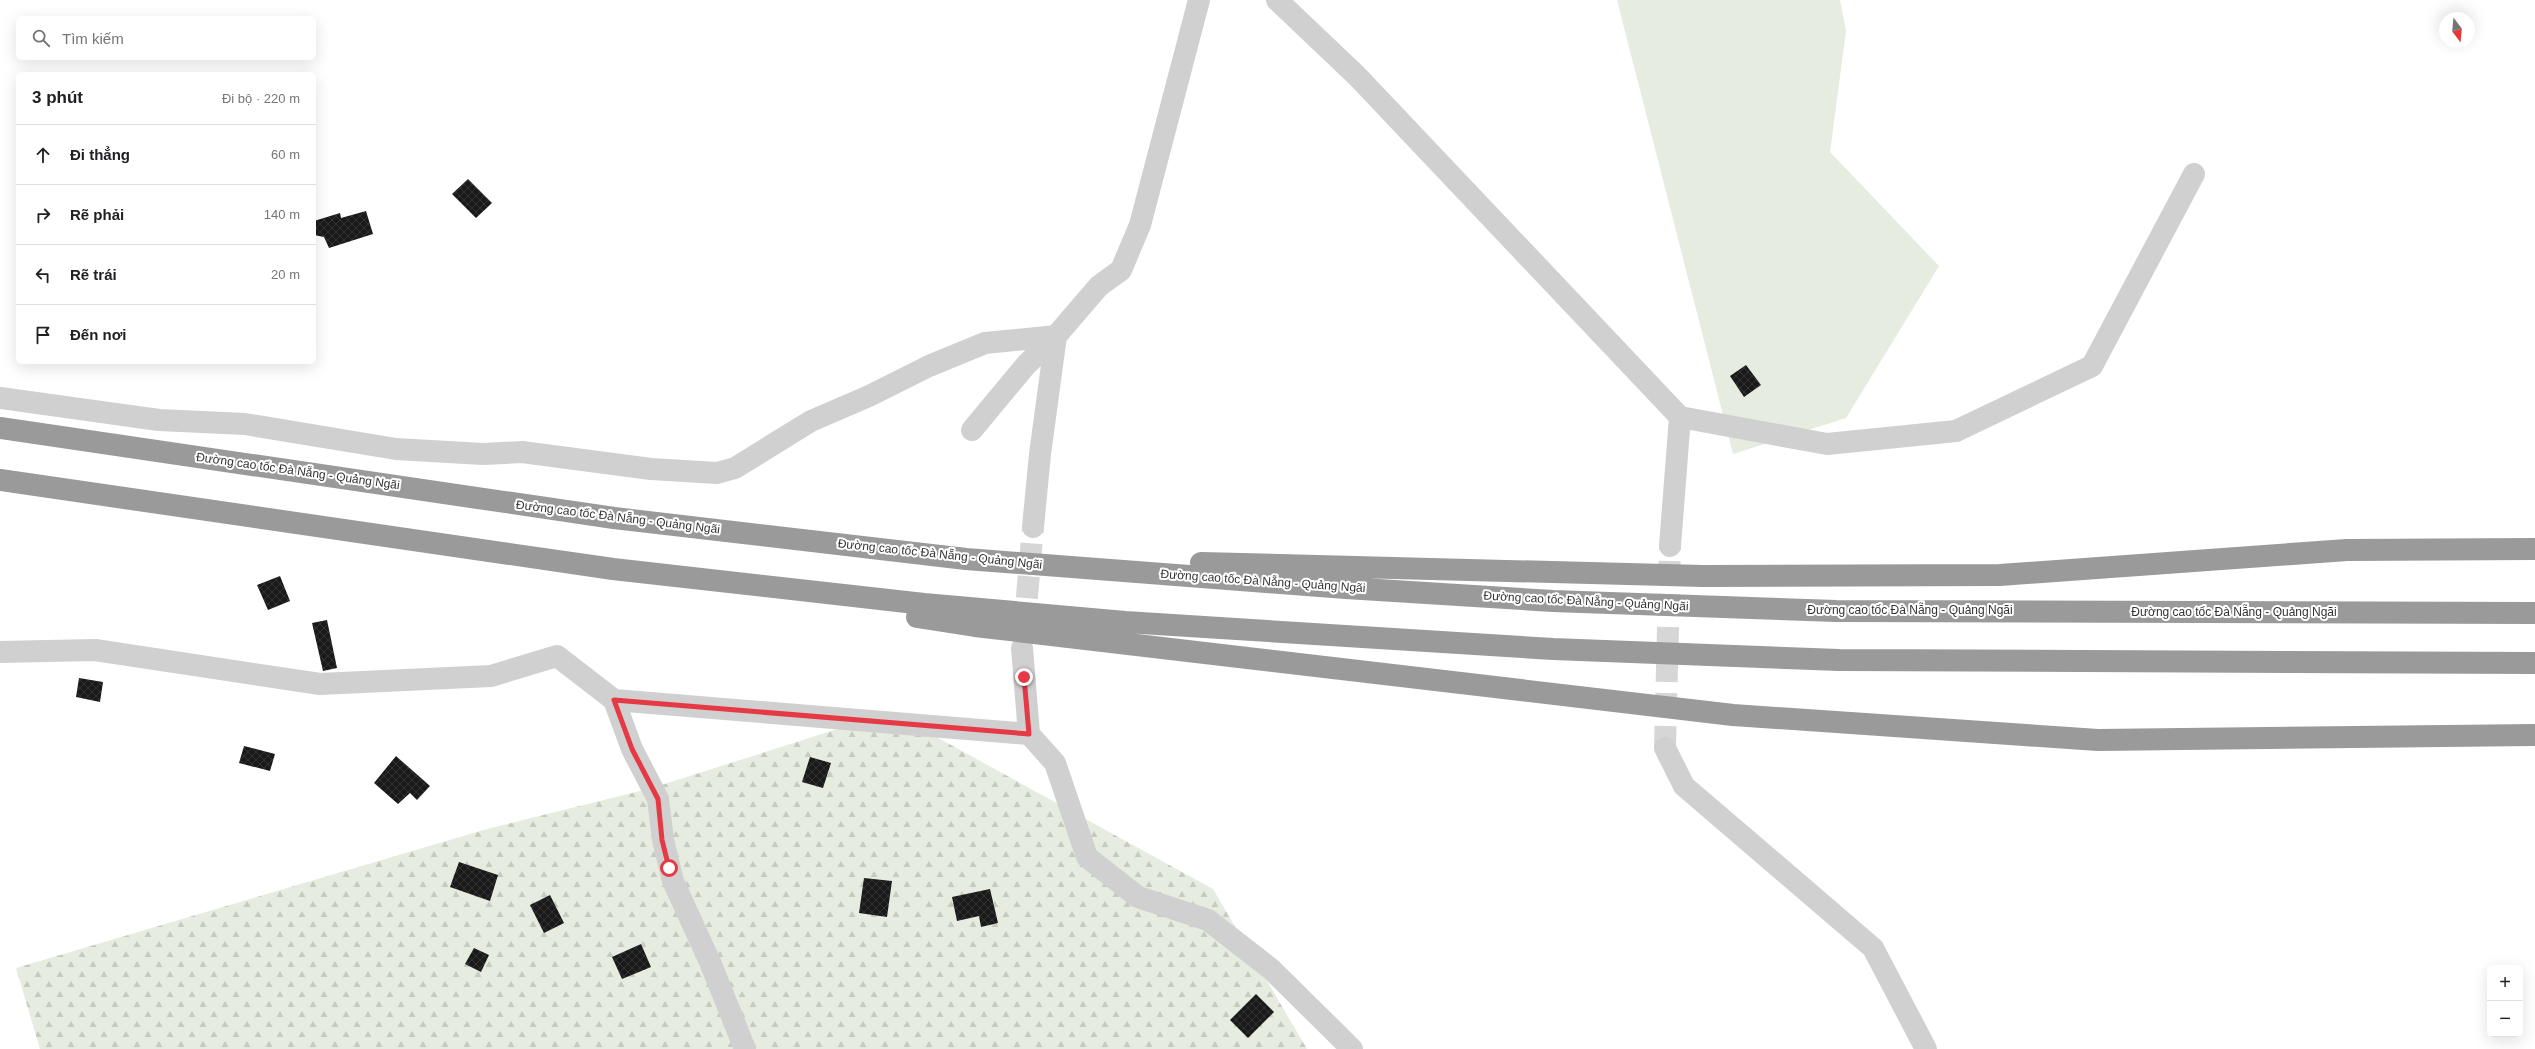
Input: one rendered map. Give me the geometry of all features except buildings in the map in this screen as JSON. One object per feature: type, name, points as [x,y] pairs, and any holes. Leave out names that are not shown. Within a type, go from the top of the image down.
[{"type":"highway","name":"Đường cao tốc Đà Nẵng - Quảng Ngãi","points":[[0,428],[614,518],[966,559],[1553,601],[1836,611],[2535,613]]},
{"type":"highway","points":[[0,480],[613,569],[975,626],[1734,715],[2098,740],[2535,735]]},
{"type":"highway","points":[[966,559],[1436,567],[1703,576],[2000,575],[2347,550],[2535,549]]},
{"type":"highway","points":[[613,569],[924,604],[1124,622],[1553,649],[1839,660],[2535,663]]},
{"type":"street","points":[[972,430],[1026,366],[1056,336],[1099,286],[1121,270],[1140,225],[1199,0]]},
{"type":"street","points":[[1277,0],[1357,76],[1680,418],[1827,444],[1956,431],[1963,428],[2092,366],[2194,174]]},
{"type":"street","points":[[0,398],[160,420],[245,424],[396,449],[483,454],[522,452],[651,469],[717,473],[735,468],[811,420],[868,396],[929,366],[985,343],[1056,336]]},
{"type":"street","points":[[1033,527],[1040,454],[1056,336]]},
{"type":"street","points":[[1670,546],[1680,418]]},
{"type":"street","points":[[1022,648],[1029,734],[1055,763],[1087,857],[1138,897],[1208,920],[1271,970],[1352,1049]]},
{"type":"street","points":[[0,652],[95,650],[320,684],[491,676],[557,656],[614,700],[632,749],[658,799],[662,840],[673,881],[710,962],[745,1049]]},
{"type":"street","points":[[614,700],[1029,734]]},
{"type":"street","points":[[1666,748],[1684,786],[1873,948],[1926,1049]]},
{"type":"green space","points":[[1617,0],[1840,0],[1846,31],[1830,152],[1939,266],[1846,418],[1733,454]]},
{"type":"green space","points":[[891,712],[1213,889],[1307,1049],[40,1049],[16,968],[487,829],[652,788]]},
{"type":"tunnel","points":[[1024,631],[1033,527]]},
{"type":"tunnel","points":[[1665,748],[1670,546]]},
{"type":"route","points":[[669,868],[662,840],[658,799],[632,749],[614,700],[918,727],[1029,734],[1024,677]]}]
